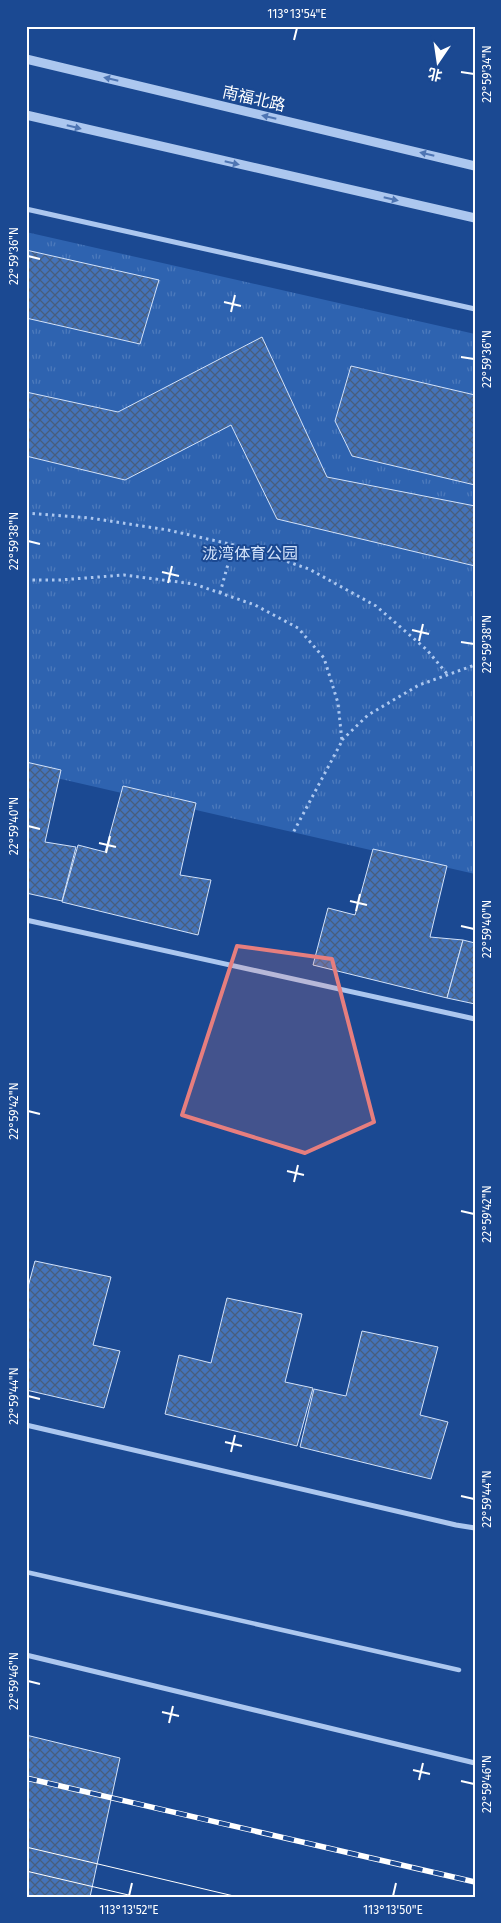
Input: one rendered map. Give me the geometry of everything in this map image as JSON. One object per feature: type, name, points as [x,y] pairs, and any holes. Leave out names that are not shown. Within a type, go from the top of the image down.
[{"type":"street","name":"南福北路","points":[[26,59],[475,166]]},
{"type":"street","points":[[26,116],[475,218]]},
{"type":"street","points":[[26,209],[475,309]]},
{"type":"street","points":[[26,920],[475,1019]]},
{"type":"street","points":[[26,1425],[456,1526],[475,1528]]},
{"type":"street","points":[[26,1572],[459,1670]]},
{"type":"street","points":[[26,1655],[475,1763]]},
{"type":"path","points":[[26,513],[90,518],[168,530],[233,545],[309,569],[376,606],[427,650],[448,675]]},
{"type":"path","points":[[220,593],[233,545]]},
{"type":"path","points":[[26,580],[60,580],[124,575],[194,584],[255,605],[298,628],[324,658],[338,704],[342,741]]},
{"type":"path","points":[[293,833],[342,741],[368,716],[419,685],[475,665]]},
{"type":"highlighted area","points":[[237,946],[332,959],[374,1122],[305,1153],[182,1115]]},
{"type":"green space","name":"泷湾体育公园","points":[[26,232],[475,334],[475,874],[26,771]]},
{"type":"building","points":[[26,250],[159,280],[140,344],[26,318]]},
{"type":"building","points":[[262,337],[327,477],[475,506],[475,566],[277,519],[231,425],[125,480],[26,456],[26,392],[118,412]]},
{"type":"building","points":[[351,366],[475,395],[475,485],[352,456],[335,421]]},
{"type":"building","points":[[26,762],[61,770],[45,842],[76,847],[62,901],[26,893]]},
{"type":"building","points":[[123,786],[196,803],[180,875],[211,880],[198,935],[62,902],[78,845],[105,852]]},
{"type":"building","points":[[373,849],[447,866],[430,937],[463,940],[447,998],[313,965],[328,908],[355,915]]},
{"type":"building","points":[[463,940],[475,943],[475,1004],[447,998]]},
{"type":"building","points":[[35,1261],[111,1277],[93,1345],[120,1351],[104,1408],[26,1390],[26,1294]]},
{"type":"building","points":[[227,1298],[302,1314],[285,1382],[313,1388],[297,1446],[165,1414],[179,1355],[211,1363]]},
{"type":"building","points":[[362,1331],[438,1347],[420,1415],[448,1422],[431,1479],[300,1447],[314,1389],[346,1396]]},
{"type":"building","points":[[26,1735],[120,1758],[90,1897],[26,1897]]},
{"type":"tram line","points":[[26,1847],[238,1897]]},
{"type":"tram line","points":[[26,1871],[137,1897]]},
{"type":"railway","points":[[26,1778],[475,1882]]}]
